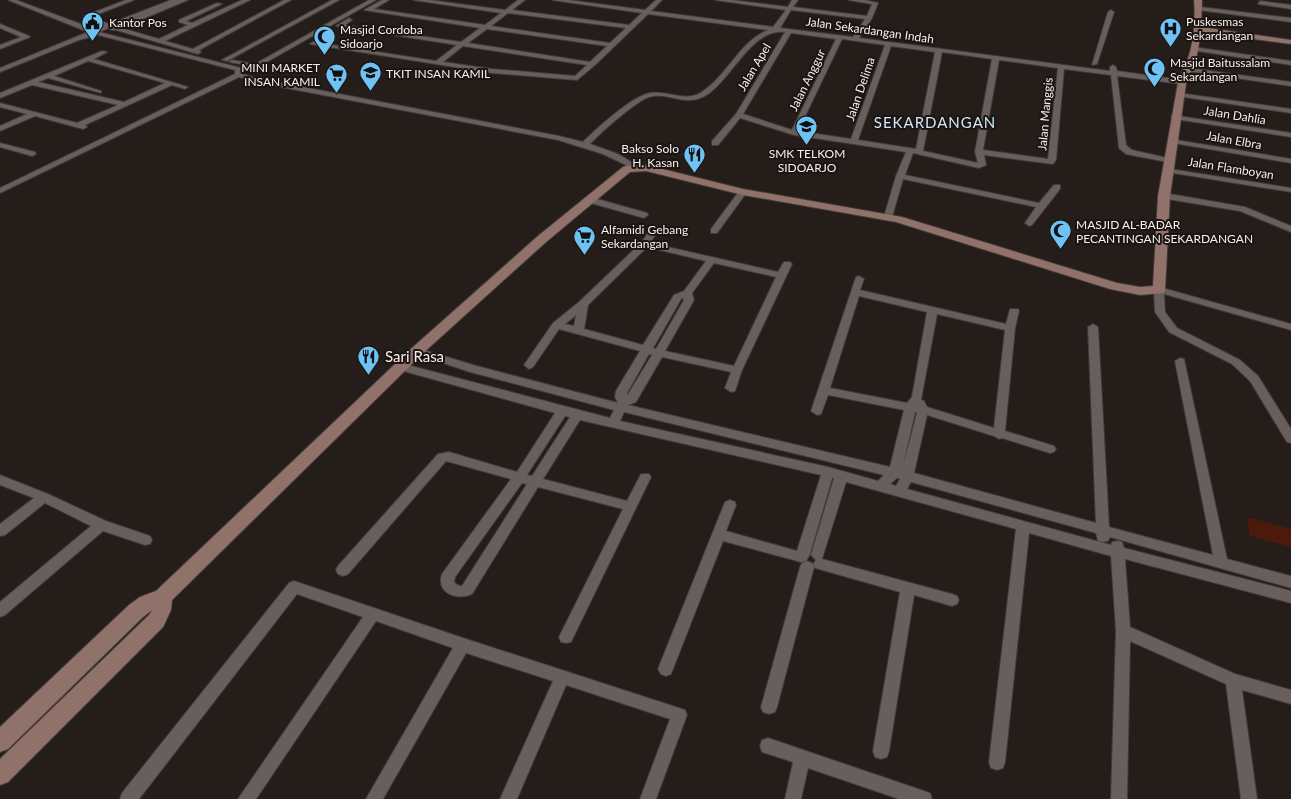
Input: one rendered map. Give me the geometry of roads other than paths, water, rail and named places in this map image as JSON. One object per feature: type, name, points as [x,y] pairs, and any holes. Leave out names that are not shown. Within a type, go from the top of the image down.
[{"type":"street","points":[[11,0],[95,33],[239,69],[238,75]]},
{"type":"street","points":[[131,0],[86,17],[111,27],[250,66],[256,66],[372,0]]},
{"type":"street","points":[[111,27],[176,0]]},
{"type":"street","points":[[0,70],[78,38],[185,0]]},
{"type":"street","points":[[192,25],[181,21],[230,0]]},
{"type":"street","points":[[159,41],[247,0]]},
{"type":"street","points":[[193,50],[288,0]]},
{"type":"street","points":[[225,60],[336,0]]},
{"type":"street","points":[[386,0],[339,26],[313,44],[492,71],[574,78],[579,77],[659,0]]},
{"type":"street","points":[[416,0],[630,27]]},
{"type":"street","points":[[437,63],[522,0]]},
{"type":"street","name":"Jalan Sekardangan Indah","points":[[555,0],[984,53],[1094,64],[1113,70]]},
{"type":"street","name":"Jalan Sekardangan Indah","points":[[589,0],[648,10]]},
{"type":"street","points":[[718,0],[869,18]]},
{"type":"street","points":[[584,145],[604,126],[648,95],[684,99],[698,97],[716,85],[754,40],[762,33],[777,27],[795,0]]},
{"type":"street","points":[[851,0],[875,1],[869,18],[856,36]]},
{"type":"street","points":[[1198,0],[1200,9],[1197,29],[1179,95],[1164,198],[1159,290],[1160,312],[1173,330],[1236,362],[1254,379],[1291,439]]},
{"type":"street","points":[[1264,17],[1259,2],[1291,7]]},
{"type":"street","points":[[1200,9],[1291,20]]},
{"type":"street","points":[[367,10],[613,45]]},
{"type":"street","points":[[1094,64],[1111,12]]},
{"type":"street","points":[[339,26],[593,64]]},
{"type":"street","points":[[0,47],[30,38],[1,27]]},
{"type":"street","name":"Jalan Sekardangan Indah","points":[[777,27],[840,37],[856,36],[888,44],[984,53],[996,57],[1061,66],[1291,84]]},
{"type":"street","points":[[1197,29],[1291,42]]},
{"type":"street","name":"Jalan Apel","points":[[715,143],[739,116],[789,30]]},
{"type":"street","name":"Jalan Anggur","points":[[794,133],[840,37]]},
{"type":"street","name":"Jalan Delima","points":[[854,142],[888,44]]},
{"type":"street","points":[[1193,49],[1291,63]]},
{"type":"street","points":[[888,217],[900,176],[915,152],[939,50]]},
{"type":"street","points":[[0,96],[104,52]]},
{"type":"street","points":[[739,116],[794,133],[915,152],[979,166],[982,165],[979,152],[996,57]]},
{"type":"street","points":[[88,59],[185,87]]},
{"type":"street","name":"Jalan Manggis","points":[[979,152],[1050,162],[1052,160],[1061,66]]},
{"type":"street","name":"Jalan Flamboyan","points":[[1113,70],[1122,146],[1130,152],[1168,166],[1291,190]]},
{"type":"street","points":[[0,191],[238,75],[584,145],[628,163],[630,165],[628,169]]},
{"type":"street","points":[[48,76],[128,103]]},
{"type":"street","points":[[32,83],[128,103]]},
{"type":"street","points":[[77,126],[172,83]]},
{"type":"street","points":[[1179,95],[1291,111]]},
{"type":"street","points":[[0,105],[87,128]]},
{"type":"street","points":[[0,123],[25,112]]},
{"type":"street","points":[[0,129],[34,114]]},
{"type":"street","name":"Jalan Dahlia","points":[[1175,117],[1291,135]]},
{"type":"street","name":"Jalan Elbra","points":[[1173,142],[1291,161]]},
{"type":"street","points":[[0,145],[32,154]]},
{"type":"street","points":[[0,742],[136,611],[147,603],[163,597],[417,351],[508,268],[628,169],[646,168],[743,192],[888,217],[936,229],[1115,286],[1140,291],[1159,290],[1291,327]]},
{"type":"street","points":[[900,176],[1041,206]]},
{"type":"street","points":[[1029,222],[1058,188]]},
{"type":"street","points":[[714,231],[743,192]]},
{"type":"street","points":[[1164,198],[1245,214],[1250,212],[1291,228]]},
{"type":"street","points":[[590,200],[644,215]]},
{"type":"street","points":[[529,365],[557,325],[583,304],[645,244],[653,232]]},
{"type":"street","points":[[645,244],[711,261],[782,276]]},
{"type":"street","points":[[623,404],[622,391],[657,329],[677,297],[687,293],[711,261]]},
{"type":"street","points":[[731,388],[737,370],[787,264]]},
{"type":"street","points":[[817,411],[859,279]]},
{"type":"street","points":[[855,292],[1010,328]]},
{"type":"street","points":[[613,424],[623,404],[632,398],[671,332],[689,300],[687,293]]},
{"type":"street","points":[[578,331],[583,304]]},
{"type":"street","points":[[900,492],[901,475],[914,403],[933,310]]},
{"type":"street","points":[[999,434],[1010,328],[1014,311]]},
{"type":"street","points":[[557,325],[646,350],[737,370]]},
{"type":"street","points":[[1093,327],[1110,550],[1123,631],[1119,799]]},
{"type":"street","points":[[657,329],[671,332]]},
{"type":"street","points":[[417,351],[599,402],[623,404],[901,475],[1291,582]]},
{"type":"street","points":[[1180,361],[1221,563]]},
{"type":"street","points":[[400,367],[591,419],[828,472],[1110,550],[1291,597]]},
{"type":"street","points":[[462,383],[474,368]]},
{"type":"street","points":[[636,369],[648,372]]},
{"type":"street","points":[[824,391],[914,403],[924,410],[1050,449]]},
{"type":"street","points":[[591,419],[599,402]]},
{"type":"street","points":[[879,487],[901,475],[924,410]]},
{"type":"street","points":[[562,411],[519,478],[449,574],[446,580],[447,586],[451,590],[463,592],[466,590],[577,415]]},
{"type":"street","points":[[343,570],[442,457],[449,456],[519,478],[629,506]]},
{"type":"street","points":[[769,707],[810,559],[828,472]]},
{"type":"street","points":[[810,559],[841,476]]},
{"type":"street","points":[[566,637],[629,506],[645,477]]},
{"type":"street","points":[[0,480],[44,497],[101,525],[145,540]]},
{"type":"street","points":[[0,532],[44,497]]},
{"type":"street","points":[[666,669],[720,535],[730,505]]},
{"type":"street","points":[[0,611],[101,525]]},
{"type":"street","points":[[997,762],[1023,526]]},
{"type":"street","points":[[720,535],[952,600]]},
{"type":"street","points":[[128,799],[294,586],[463,645],[678,715],[648,799]]},
{"type":"street","points":[[882,751],[908,588]]},
{"type":"street","points":[[0,774],[156,621],[162,610],[163,597]]},
{"type":"street","points":[[246,799],[374,613]]},
{"type":"street","points":[[1123,631],[1233,680],[1291,697]]},
{"type":"street","points":[[374,799],[463,645]]},
{"type":"street","points":[[508,799],[562,678]]},
{"type":"street","points":[[1233,680],[1249,799]]},
{"type":"street","points":[[768,746],[924,799]]},
{"type":"street","points":[[793,799],[802,757]]},
{"type":"place","name":"Kantor Pos","points":[[93,41]]},
{"type":"place","name":"Puskesmas Sekardangan","points":[[1170,47]]},
{"type":"place","name":"Masjid Cordoba Sidoarjo","points":[[324,55]]},
{"type":"place","name":"Masjid Baitussalam Sekardangan","points":[[1154,88]]},
{"type":"place","name":"TKIT INSAN KAMIL","points":[[370,92]]},
{"type":"place","name":"MINI MARKET INSAN KAMIL","points":[[336,93]]},
{"type":"place","name":"SMK TELKOM SIDOARJO","points":[[807,145]]},
{"type":"place","name":"Bakso Solo H. Kasan","points":[[695,174]]},
{"type":"place","name":"MASJID AL-BADAR PECANTINGAN SEKARDANGAN","points":[[1060,250]]},
{"type":"place","name":"Alfamidi Gebang Sekardangan","points":[[585,255]]},
{"type":"place","name":"Sari Rasa","points":[[369,375]]},
{"type":"district","name":"SEKARDANGAN","points":[[935,122]]}]
